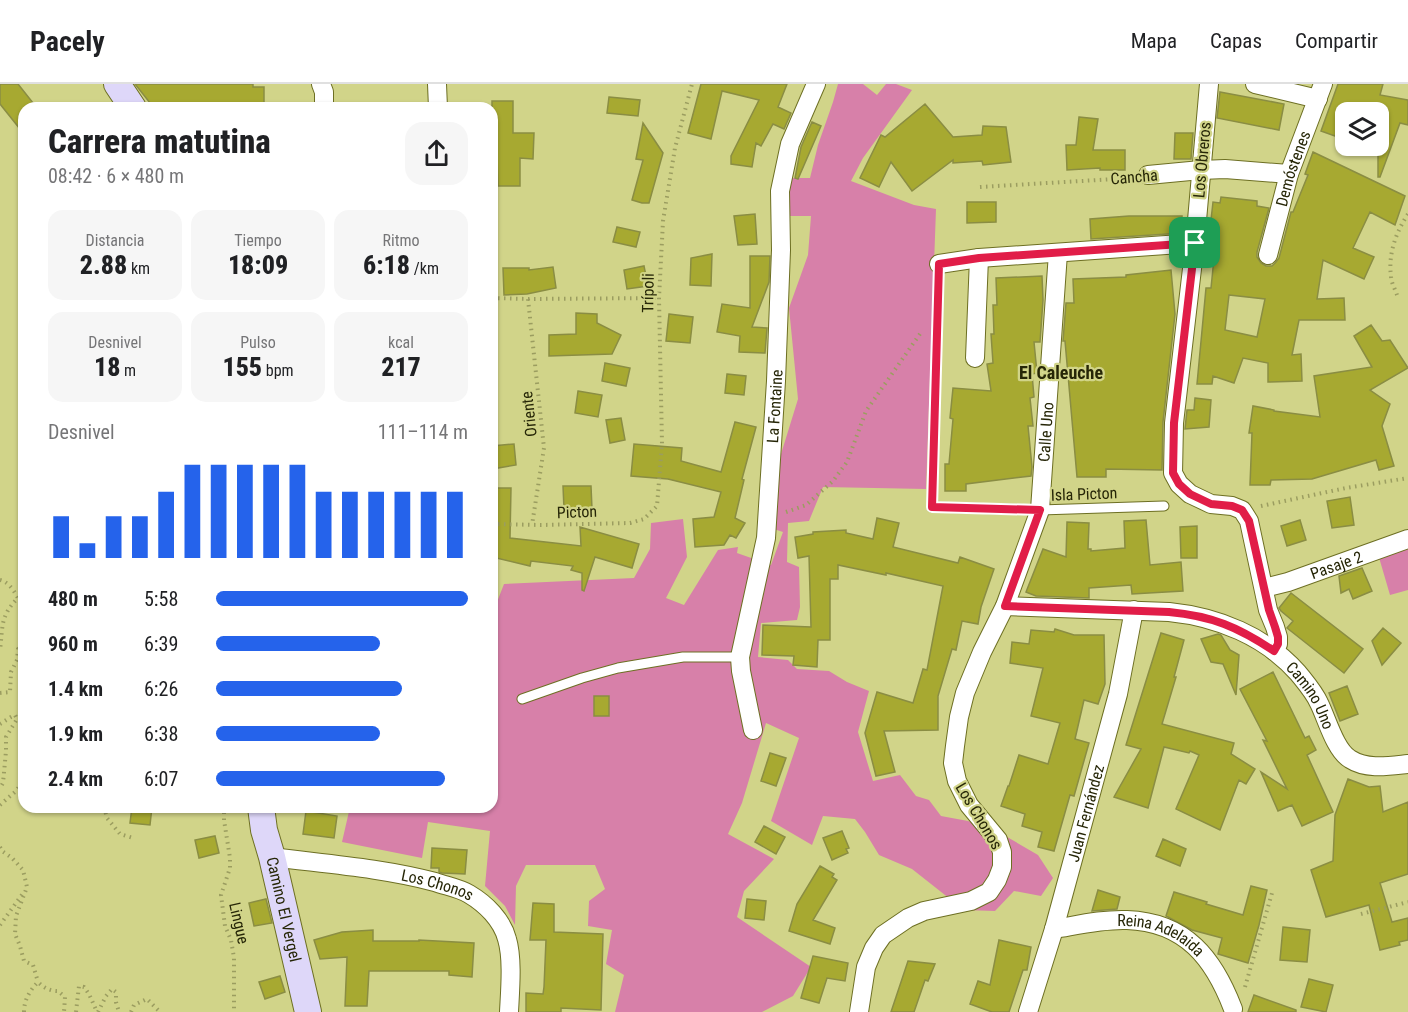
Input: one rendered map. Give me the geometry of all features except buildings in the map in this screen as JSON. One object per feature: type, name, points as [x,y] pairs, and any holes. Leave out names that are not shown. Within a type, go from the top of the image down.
[{"type":"street","points":[[117,84],[129,102]]},
{"type":"street","points":[[321,84],[324,102]]},
{"type":"street","points":[[437,84],[438,102]]},
{"type":"street","name":"La Fontaine","points":[[753,730],[740,657],[766,538],[776,381],[781,250],[780,191],[790,144],[816,84]]},
{"type":"street","name":"Los Obreros","points":[[1209,84],[1195,243],[1174,423],[1173,473],[1179,484],[1190,494],[1211,504],[1232,506],[1242,510]]},
{"type":"street","points":[[1255,84],[1321,92]]},
{"type":"street","name":"Demóstenes","points":[[1268,255],[1289,174],[1321,92]]},
{"type":"street","name":"Cancha","points":[[1148,176],[1202,170],[1289,174]]},
{"type":"street","points":[[939,264],[979,258],[1195,243]]},
{"type":"street","name":"Calle Uno","points":[[1005,606],[1040,510],[1058,253]]},
{"type":"street","points":[[975,358],[979,258]]},
{"type":"street","points":[[1242,510],[1249,521],[1269,610],[1278,637],[1278,644],[1274,651]]},
{"type":"street","name":"Pasaje 2","points":[[1264,588],[1288,582],[1408,540]]},
{"type":"street","points":[[1005,606],[1134,610]]},
{"type":"street","name":"Los Chonos","points":[[859,1012],[866,968],[874,948],[883,935],[916,914],[971,901],[989,892],[1002,867],[1002,852],[998,840],[969,805],[957,781],[953,763],[959,717],[965,693],[1005,606]]},
{"type":"street","name":"Camino Uno","points":[[1134,610],[1189,614],[1225,623],[1250,635],[1294,668],[1309,686],[1340,748],[1348,759],[1363,765],[1408,764]]},
{"type":"street","name":"Juan Fernández","points":[[1028,1012],[1054,929],[1119,694],[1134,610]]},
{"type":"street","name":"Camino El Vergel","points":[[262,813],[308,1012]]},
{"type":"street","name":"Los Chonos","points":[[272,857],[387,872],[468,893],[482,903],[498,920],[507,939],[510,973],[509,1012]]},
{"type":"street","name":"Reina Adelaida","points":[[1054,929],[1094,922],[1128,920],[1158,925],[1176,932],[1195,945],[1211,964],[1221,980],[1233,1009]]},
{"type":"lane","name":"Isla Picton","points":[[932,507],[1040,510],[1164,506]]},
{"type":"lane","points":[[522,699],[618,668],[683,657],[740,657]]},
{"type":"path","name":"Trípoli","points":[[657,506],[662,444],[659,298],[663,221],[675,148],[692,84]]},
{"type":"path","name":"Cancha","points":[[980,187],[1148,176]]},
{"type":"path","points":[[1396,295],[1391,276],[1391,255],[1398,229],[1408,214]]},
{"type":"path","points":[[932,507],[939,264]]},
{"type":"path","points":[[498,298],[659,298]]},
{"type":"path","name":"Oriente","points":[[528,299],[544,448],[532,525]]},
{"type":"path","points":[[767,514],[790,511],[806,505],[833,481],[847,462],[866,411],[922,331]]},
{"type":"path","points":[[1242,510],[1346,488],[1408,478]]},
{"type":"path","name":"Picton","points":[[498,524],[630,523],[644,519],[657,506]]},
{"type":"path","points":[[0,580],[12,589],[18,598],[7,606],[2,618],[0,650]]},
{"type":"path","points":[[0,693],[10,692],[11,672],[17,660],[18,649]]},
{"type":"path","points":[[0,724],[15,715],[17,719],[6,737],[3,783],[0,788]]},
{"type":"path","points":[[0,805],[18,788]]},
{"type":"path","points":[[106,813],[120,834],[134,838]]},
{"type":"path","name":"Lingue","points":[[224,813],[230,868],[221,894],[225,926],[231,940],[234,958],[234,1012]]},
{"type":"path","points":[[0,846],[2,851],[24,870],[27,887],[16,916],[15,934],[24,961],[33,965],[38,982],[42,986],[51,991],[58,991],[65,997],[64,1012]]},
{"type":"path","points":[[0,926],[27,887]]},
{"type":"path","points":[[1233,1009],[1246,986],[1272,893]]},
{"type":"path","points":[[1361,914],[1408,902]]},
{"type":"path","points":[[24,1012],[24,1004],[32,988],[38,982]]},
{"type":"path","points":[[76,1012],[79,986],[84,987],[89,994],[97,1012]]},
{"type":"path","points":[[97,1012],[112,989],[116,992],[118,1012]]},
{"type":"path","points":[[131,1012],[134,1005],[147,999],[160,1012]]},
{"type":"shaded area","points":[[838,84],[863,84],[877,95],[886,84],[896,84],[912,90],[863,158],[851,181],[914,205],[936,209],[926,489],[823,487],[809,521],[788,523],[787,562],[799,567],[800,607],[797,620],[761,623],[758,657],[788,660],[797,669],[829,671],[869,691],[858,732],[873,781],[900,775],[916,796],[929,800],[941,816],[968,821],[995,830],[1038,855],[1053,878],[1041,896],[1014,891],[995,911],[964,910],[912,869],[879,855],[855,819],[823,816],[812,845],[771,821],[799,738],[766,723],[742,803],[728,834],[774,859],[744,891],[737,917],[811,967],[793,996],[762,1012],[615,1012],[624,975],[606,964],[612,930],[588,926],[589,901],[605,889],[595,865],[526,865],[516,886],[515,925],[505,906],[485,886],[490,831],[428,822],[422,858],[342,842],[349,813],[498,813],[498,600],[504,584],[634,578],[650,549],[651,523],[683,519],[687,557],[666,598],[684,605],[718,550],[738,547],[737,553],[771,565],[783,532],[758,524],[798,399],[789,308],[808,255],[811,216],[787,216],[783,178],[810,178],[818,145]]},
{"type":"shaded area","points":[[1408,545],[1408,590],[1390,595],[1378,554]]},
{"type":"district","name":"El Caleuche","points":[[1061,372]]},
{"type":"route","points":[[1195,243],[1174,423],[1173,473],[1179,484],[1190,494],[1211,504],[1232,506],[1242,510],[1249,521],[1269,610],[1278,637],[1278,644],[1274,651],[1250,635],[1225,623],[1189,614],[1005,606],[1040,510],[932,507],[939,264],[979,258],[1195,243]]}]
